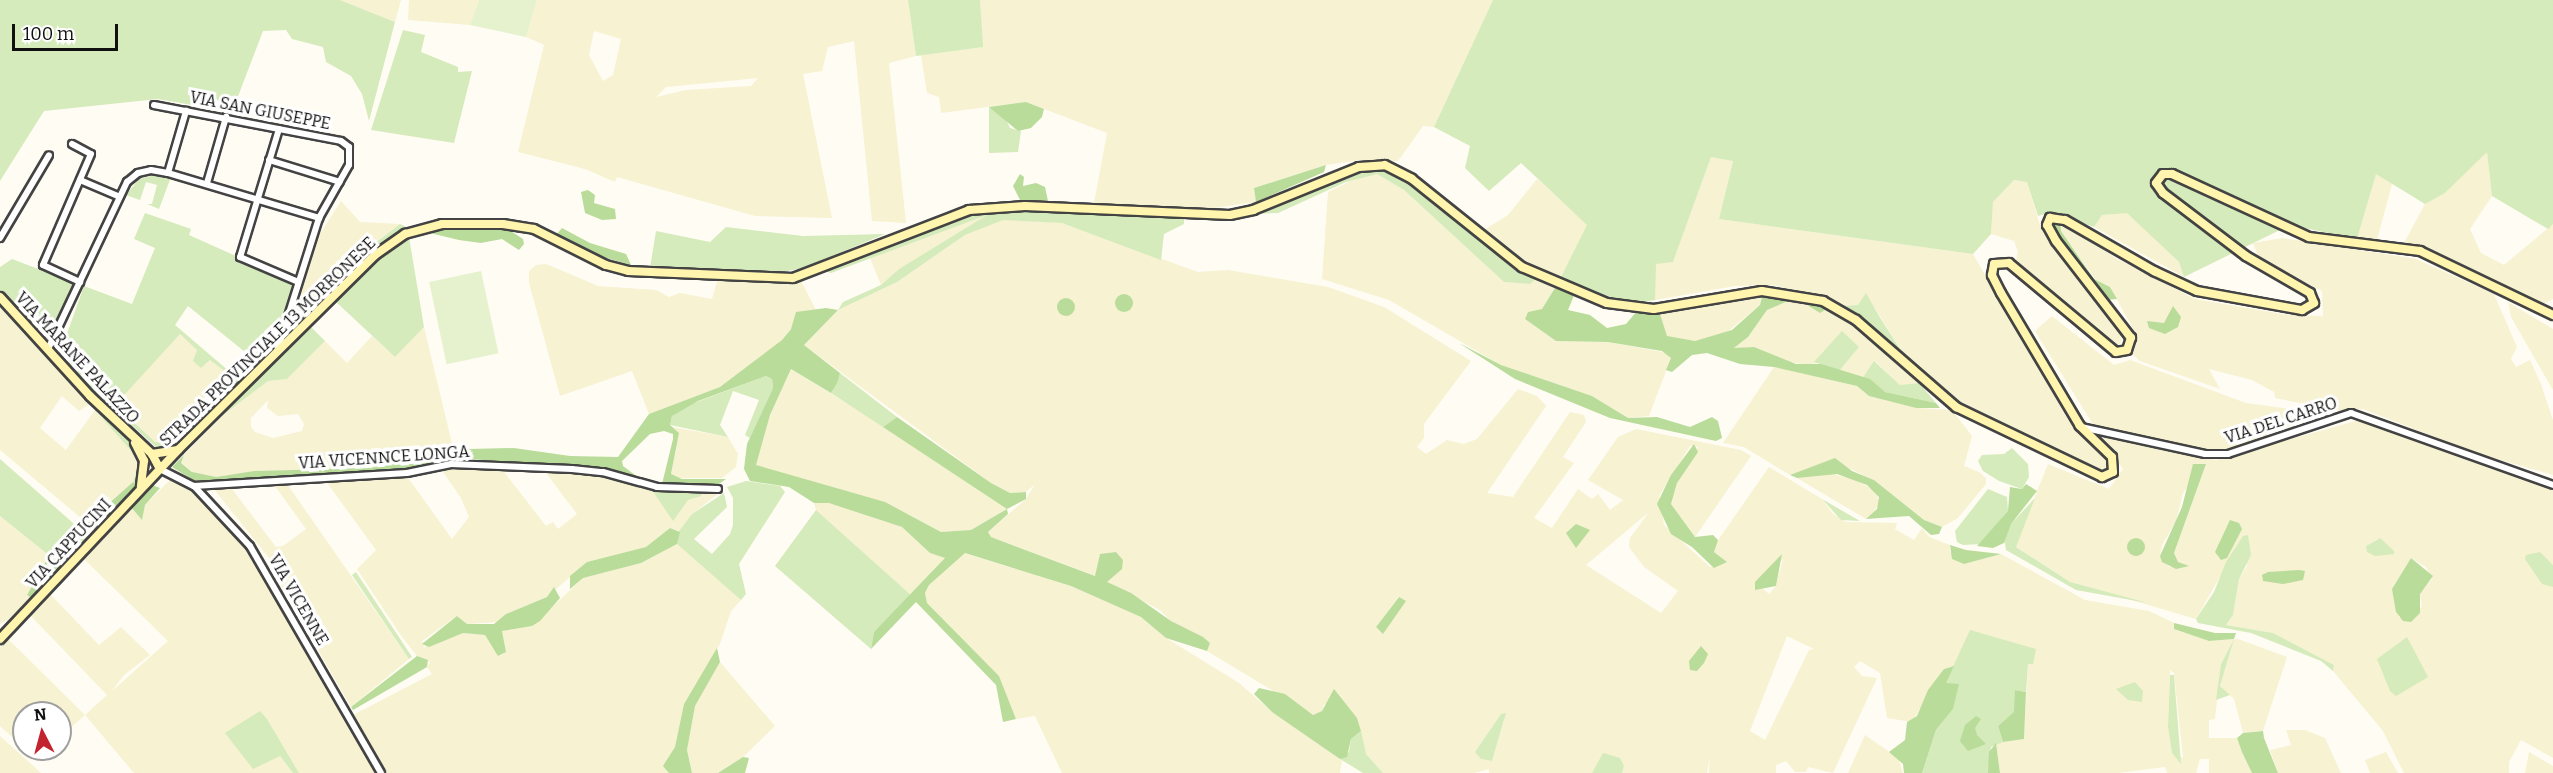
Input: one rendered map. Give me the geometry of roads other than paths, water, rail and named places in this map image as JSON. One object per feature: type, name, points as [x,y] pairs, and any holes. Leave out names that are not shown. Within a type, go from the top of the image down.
[{"type":"main road","name":"STRADA PROVINCIALE 13 MORRONESE","points":[[160,469],[275,358],[375,255],[405,234],[442,224],[503,224],[534,229],[606,265],[628,271],[793,278],[969,210],[1025,206],[1230,215],[1377,164],[1391,166],[1412,179],[1522,267],[1607,303],[1654,309],[1762,291],[1823,301],[1856,320],[1956,407],[2098,477],[2107,476],[2114,469],[2112,457],[2080,426],[1992,275],[1994,264],[2009,263],[2108,348],[2116,352],[2127,350],[2131,338],[2056,241],[2048,228],[2050,219],[2065,220],[2154,271],[2198,291],[2302,310],[2314,303],[2310,293],[2246,256],[2163,193],[2156,183],[2163,174],[2172,174],[2308,237],[2420,251],[2553,315]]},
{"type":"main road","name":"VIA MARANE PALAZZO","points":[[0,297],[133,440],[152,454],[160,469]]},
{"type":"main road","name":"VIA MARANE PALAZZO","points":[[133,440],[144,461]]},
{"type":"main road","points":[[152,454],[178,450]]},
{"type":"main road","points":[[141,490],[144,461],[160,469]]},
{"type":"main road","name":"VIA CAPPUCINI","points":[[0,639],[160,469]]},
{"type":"street","name":"VIA SAN GIUSEPPE","points":[[154,105],[226,117],[341,141],[349,147],[349,165],[319,218],[296,281],[275,358]]},
{"type":"street","points":[[168,173],[186,111]]},
{"type":"street","points":[[207,183],[226,117]]},
{"type":"street","points":[[279,129],[240,257],[296,281]]},
{"type":"street","points":[[72,144],[91,154],[43,265],[80,282]]},
{"type":"street","points":[[0,238],[49,154]]},
{"type":"street","points":[[269,160],[340,182]]},
{"type":"street","points":[[48,349],[127,182],[138,173],[151,170],[168,173],[319,218]]},
{"type":"street","points":[[80,180],[120,196]]},
{"type":"street","name":"VIA DEL CARRO","points":[[2080,426],[2205,454],[2228,454],[2351,413],[2553,485]]},
{"type":"street","name":"VIA VICENNCE LONGA","points":[[194,486],[407,473],[451,464],[572,469],[603,472],[657,487],[718,489]]},
{"type":"street","name":"VIA VICENNE","points":[[160,469],[194,486],[250,546],[381,773]]}]
